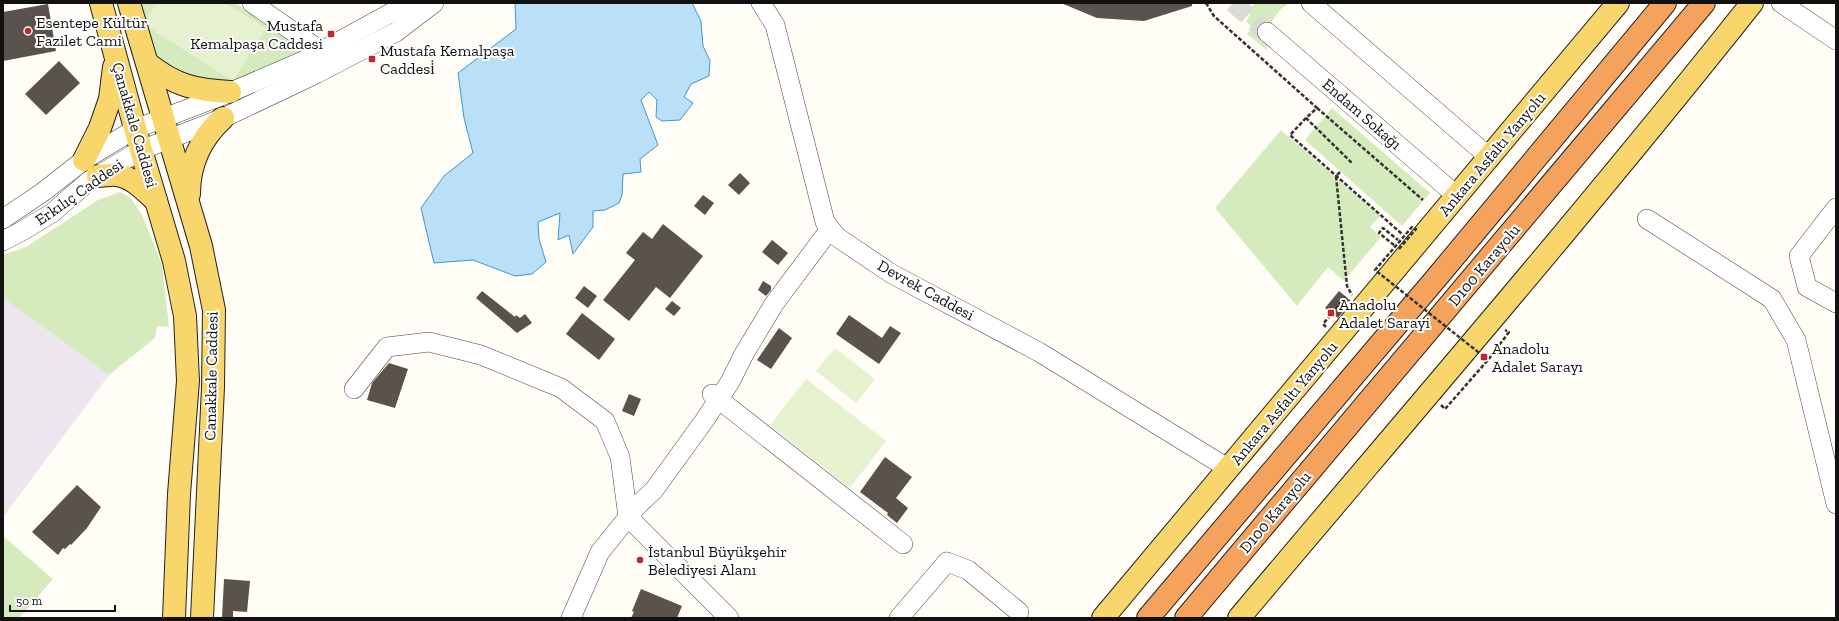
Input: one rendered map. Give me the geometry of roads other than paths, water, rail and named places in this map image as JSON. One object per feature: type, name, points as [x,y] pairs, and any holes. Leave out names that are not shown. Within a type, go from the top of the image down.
[{"type":"highway","name":"D100 Karayolu","points":[[1148,618],[1438,276],[1665,3]]},
{"type":"highway","name":"D100 Karayolu","points":[[1186,618],[1704,3]]},
{"type":"main road","name":"Çanakkale Caddesi","points":[[101,3],[135,130],[156,201]]},
{"type":"main road","name":"Çanakkale Caddesi","points":[[129,3],[145,55]]},
{"type":"main road","name":"Ankara Asfaltı Yanyolu","points":[[1103,618],[1618,3]]},
{"type":"main road","points":[[1239,618],[1477,339],[1653,128],[1752,3]]},
{"type":"main road","points":[[145,55],[165,77],[185,86],[210,91],[230,92]]},
{"type":"main road","name":"Canakkale Caddesi","points":[[145,55],[202,246],[214,310],[213,387],[202,618]]},
{"type":"main road","points":[[115,56],[110,99],[100,128],[91,168],[129,179],[136,183],[156,201]]},
{"type":"main road","points":[[189,203],[189,181],[196,154],[211,129],[223,118]]},
{"type":"main road","name":"Canakkale Caddesi","points":[[156,201],[174,260],[185,316],[188,381],[179,494],[174,618]]},
{"type":"street","points":[[252,3],[321,51]]},
{"type":"street","points":[[91,168],[135,130],[303,61],[391,8],[409,3]]},
{"type":"street","name":"Erkılıç Caddesi","points":[[3,218],[43,192],[91,168],[223,118],[316,74],[396,32],[434,3]]},
{"type":"street","name":"Devrek Caddesi","points":[[761,3],[775,25],[825,222],[837,237],[892,274],[1038,352],[1229,469]]},
{"type":"street","points":[[1311,3],[1489,157]]},
{"type":"street","points":[[1781,3],[1836,40]]},
{"type":"street","name":"Endam Sokağı","points":[[1267,32],[1457,196]]},
{"type":"street","name":"Erkılıç Caddesi","points":[[3,241],[52,213],[89,181],[91,168]]},
{"type":"street","points":[[1836,208],[1799,256],[1806,287],[1836,303]]},
{"type":"street","points":[[1647,219],[1772,299],[1796,340],[1836,504]]},
{"type":"street","points":[[571,618],[600,552],[632,511],[646,484],[715,397],[733,364],[744,354],[774,304],[830,229]]},
{"type":"street","points":[[354,389],[387,347],[429,342],[481,355],[561,388],[605,421],[620,457],[632,511],[729,618]]},
{"type":"street","points":[[715,397],[903,544]]},
{"type":"street","points":[[899,618],[948,562],[968,570],[1019,612]]},
{"type":"water","points":[[515,3],[692,3],[701,21],[703,46],[710,61],[709,76],[691,84],[684,97],[693,103],[680,120],[662,121],[656,117],[657,100],[649,92],[641,100],[658,145],[640,159],[641,172],[623,174],[622,195],[619,203],[605,210],[593,211],[593,227],[573,254],[569,235],[558,240],[560,213],[538,222],[539,239],[546,262],[532,274],[515,276],[473,260],[434,263],[421,208],[444,176],[473,153],[464,118],[458,73],[516,29]]},
{"type":"tunnel","points":[[1233,3],[1267,32]]},
{"type":"place","name":"Esentepe Kültür Fazilet Cami","points":[[28,31]]},
{"type":"place","name":"Mustafa Kemalpaşa Caddesi","points":[[331,34]]},
{"type":"place","name":"Mustafa Kemalpaşa Caddesi̇","points":[[372,59]]},
{"type":"place","name":"Anadolu Adalet Sarayi","points":[[1331,313]]},
{"type":"place","name":"Anadolu Adalet Sarayı","points":[[1484,357]]},
{"type":"place","name":"İstanbul Büyükşehir Belediyesi Alanı","points":[[640,560]]}]
